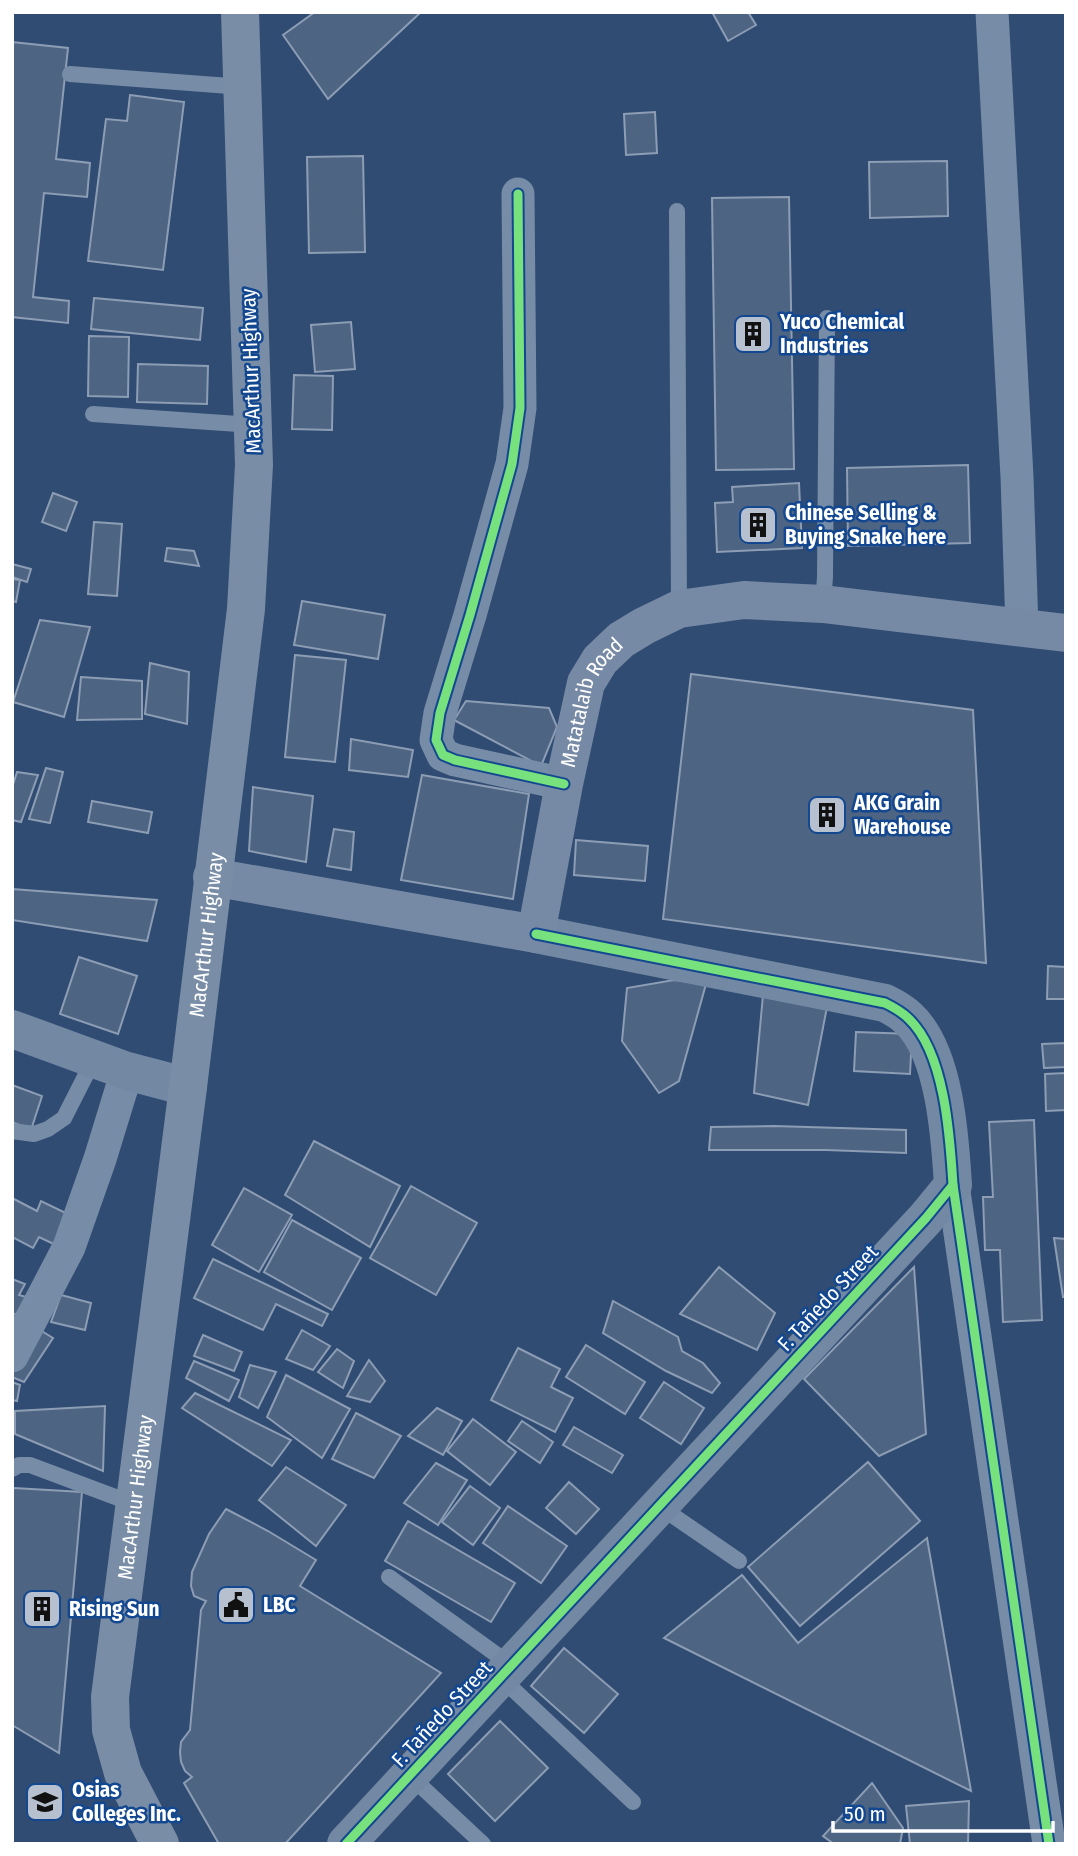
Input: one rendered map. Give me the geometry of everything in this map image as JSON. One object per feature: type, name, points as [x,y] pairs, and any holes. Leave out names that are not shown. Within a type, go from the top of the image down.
[{"type":"highway","name":"MacArthur Highway","points":[[160,1844],[123,1773],[111,1730],[110,1697],[246,609],[254,465],[240,12]]},
{"type":"main road","name":"Matatalaib Road","points":[[536,934],[586,683],[600,660],[621,640],[644,626],[679,609],[744,600],[823,604],[1066,633]]},
{"type":"main road","points":[[212,877],[536,934],[885,1003],[909,1018],[919,1030],[937,1070],[949,1137],[953,1185]]},
{"type":"main road","points":[[12,1029],[111,1065],[188,1087]]},
{"type":"main road","name":"F. Tañedo Street","points":[[346,1844],[926,1218],[953,1185]]},
{"type":"street","points":[[992,12],[1023,628]]},
{"type":"street","points":[[518,194],[520,408],[512,464],[440,713],[436,740],[443,755],[455,760],[564,784]]},
{"type":"street","points":[[12,1356],[69,1247],[100,1159],[111,1065]]},
{"type":"street","points":[[953,1185],[1049,1844]]},
{"type":"lane","points":[[70,74],[243,87]]},
{"type":"lane","points":[[677,211],[679,609]]},
{"type":"lane","points":[[823,604],[827,318]]},
{"type":"lane","points":[[93,414],[253,425]]},
{"type":"lane","points":[[12,1131],[34,1134],[48,1129],[64,1118],[111,1065]]},
{"type":"lane","points":[[12,1469],[19,1465],[30,1465],[134,1504]]},
{"type":"lane","points":[[659,1506],[738,1562]]},
{"type":"lane","points":[[389,1577],[506,1671],[634,1802]]},
{"type":"lane","points":[[409,1775],[483,1844]]},
{"type":"building","points":[[315,12],[421,12],[328,99],[283,35]]},
{"type":"building","points":[[712,12],[748,12],[756,25],[728,41]]},
{"type":"building","points":[[12,42],[68,48],[56,159],[90,163],[87,197],[44,193],[33,297],[69,301],[68,323],[12,317]]},
{"type":"building","points":[[130,95],[184,102],[163,270],[88,261],[106,119],[127,121]]},
{"type":"building","points":[[655,112],[657,153],[626,155],[624,114]]},
{"type":"building","points":[[363,156],[365,252],[309,253],[307,157]]},
{"type":"building","points":[[947,161],[948,216],[870,218],[869,162]]},
{"type":"building","name":"Yuco Chemical Industries","points":[[789,197],[794,469],[716,470],[712,198]]},
{"type":"building","points":[[94,298],[203,308],[200,340],[91,329]]},
{"type":"building","points":[[351,322],[355,369],[315,372],[311,325]]},
{"type":"building","points":[[89,336],[129,337],[128,397],[88,396]]},
{"type":"building","points":[[138,364],[208,366],[207,404],[137,402]]},
{"type":"building","points":[[294,375],[333,376],[332,430],[292,429]]},
{"type":"building","points":[[968,465],[970,543],[848,546],[847,468]]},
{"type":"building","name":"Chinese Selling & Buying Snake here","points":[[799,483],[802,548],[717,552],[715,503],[733,502],[732,487]]},
{"type":"building","points":[[53,493],[77,502],[66,531],[42,522]]},
{"type":"building","points":[[94,522],[122,524],[117,596],[88,594]]},
{"type":"building","points":[[167,548],[194,551],[199,566],[165,561]]},
{"type":"building","points":[[12,564],[31,569],[27,582],[12,577]]},
{"type":"building","points":[[12,579],[20,580],[16,602],[12,601]]},
{"type":"building","points":[[302,601],[385,615],[378,659],[294,645]]},
{"type":"building","points":[[40,620],[90,627],[64,717],[13,702]]},
{"type":"building","points":[[295,655],[346,660],[335,762],[285,757]]},
{"type":"building","points":[[150,663],[189,672],[187,724],[145,714]]},
{"type":"building","name":"AKG Grain Warehouse","points":[[691,674],[973,710],[986,963],[663,919]]},
{"type":"building","points":[[81,677],[142,681],[142,719],[77,720]]},
{"type":"building","points":[[466,701],[549,708],[557,727],[541,766],[454,720]]},
{"type":"building","points":[[351,739],[413,750],[408,777],[349,770]]},
{"type":"building","points":[[46,768],[63,772],[50,823],[29,819]]},
{"type":"building","points":[[17,772],[38,775],[21,822],[12,820],[12,788]]},
{"type":"building","points":[[422,775],[529,794],[513,899],[401,880]]},
{"type":"building","points":[[253,787],[313,796],[306,862],[249,851]]},
{"type":"building","points":[[92,801],[152,812],[148,833],[88,822]]},
{"type":"building","points":[[334,829],[354,832],[351,870],[327,866]]},
{"type":"building","points":[[576,840],[648,846],[645,881],[574,875]]},
{"type":"building","points":[[12,889],[157,900],[147,941],[12,920]]},
{"type":"building","points":[[79,957],[137,976],[118,1034],[60,1014]]},
{"type":"building","points":[[1048,966],[1066,967],[1066,999],[1047,999]]},
{"type":"building","points":[[674,980],[706,984],[679,1081],[659,1093],[622,1041],[627,988]]},
{"type":"building","points":[[763,995],[827,1007],[808,1105],[754,1093]]},
{"type":"building","points":[[856,1032],[912,1034],[910,1074],[854,1071]]},
{"type":"building","points":[[1066,1043],[1066,1067],[1044,1068],[1042,1044]]},
{"type":"building","points":[[1066,1073],[1066,1110],[1046,1111],[1045,1074]]},
{"type":"building","points":[[12,1085],[42,1096],[31,1130],[12,1122]]},
{"type":"building","points":[[1034,1120],[1042,1320],[1003,1322],[1000,1250],[985,1250],[983,1197],[993,1197],[989,1122]]},
{"type":"building","points":[[711,1127],[906,1130],[906,1153],[709,1150]]},
{"type":"building","points":[[314,1141],[400,1186],[370,1247],[285,1195]]},
{"type":"building","points":[[411,1186],[477,1223],[436,1295],[370,1258]]},
{"type":"building","points":[[244,1188],[292,1215],[259,1272],[212,1245]]},
{"type":"building","points":[[12,1198],[37,1211],[41,1201],[70,1215],[60,1247],[39,1237],[33,1248],[12,1237]]},
{"type":"building","points":[[292,1220],[361,1258],[332,1310],[264,1272]]},
{"type":"building","points":[[1054,1238],[1066,1239],[1066,1297],[1063,1297]]},
{"type":"building","points":[[213,1259],[328,1314],[322,1326],[276,1304],[263,1330],[194,1298]]},
{"type":"building","points":[[719,1267],[775,1313],[757,1350],[680,1314]]},
{"type":"building","points":[[914,1267],[926,1434],[879,1456],[804,1379]]},
{"type":"building","points":[[12,1279],[25,1284],[19,1295],[32,1299],[24,1318],[12,1313]]},
{"type":"building","points":[[61,1295],[91,1303],[85,1330],[51,1322]]},
{"type":"building","points":[[613,1301],[678,1337],[682,1351],[703,1363],[720,1383],[712,1393],[666,1371],[603,1333]]},
{"type":"building","points":[[40,1330],[53,1338],[24,1382],[12,1377],[12,1371]]},
{"type":"building","points":[[302,1330],[330,1346],[313,1370],[286,1359]]},
{"type":"building","points":[[203,1335],[242,1352],[234,1371],[194,1356]]},
{"type":"building","points":[[586,1345],[645,1382],[625,1414],[566,1377]]},
{"type":"building","points":[[518,1348],[560,1369],[551,1387],[573,1398],[555,1432],[491,1400]]},
{"type":"building","points":[[337,1349],[354,1361],[343,1388],[318,1372]]},
{"type":"building","points":[[369,1360],[385,1381],[370,1402],[347,1396]]},
{"type":"building","points":[[194,1361],[239,1380],[229,1401],[186,1378]]},
{"type":"building","points":[[250,1365],[276,1372],[258,1408],[239,1397]]},
{"type":"building","points":[[286,1375],[350,1409],[322,1458],[267,1417]]},
{"type":"building","points":[[12,1382],[20,1385],[17,1401],[12,1400]]},
{"type":"building","points":[[664,1382],[704,1408],[681,1444],[640,1418]]},
{"type":"building","points":[[195,1393],[291,1440],[272,1466],[182,1408]]},
{"type":"building","points":[[105,1406],[103,1471],[15,1434],[15,1411]]},
{"type":"building","points":[[437,1408],[462,1421],[443,1455],[408,1436]]},
{"type":"building","points":[[356,1413],[401,1436],[374,1478],[332,1459]]},
{"type":"building","points":[[473,1419],[516,1452],[490,1485],[447,1451]]},
{"type":"building","points":[[522,1421],[553,1442],[540,1463],[508,1441]]},
{"type":"building","points":[[574,1427],[623,1455],[612,1473],[563,1445]]},
{"type":"building","points":[[868,1462],[920,1521],[800,1626],[748,1567]]},
{"type":"building","points":[[436,1463],[467,1480],[438,1525],[404,1503]]},
{"type":"building","points":[[286,1467],[346,1505],[316,1546],[259,1500]]},
{"type":"building","points":[[569,1482],[599,1509],[576,1534],[546,1508]]},
{"type":"building","points":[[470,1486],[500,1508],[473,1545],[442,1522]]},
{"type":"building","name":"Rising Sun","points":[[14,1488],[82,1492],[59,1753],[12,1725]]},
{"type":"building","points":[[508,1506],[567,1546],[541,1583],[483,1543]]},
{"type":"building","points":[[226,1509],[316,1560],[300,1586],[441,1673],[285,1844],[219,1844],[184,1783],[192,1777],[181,1762],[181,1742],[190,1730],[201,1610],[206,1601],[194,1596],[191,1586],[192,1572],[209,1534]]},
{"type":"building","points":[[408,1521],[515,1583],[491,1622],[385,1561]]},
{"type":"building","points":[[927,1538],[971,1791],[664,1638],[742,1575],[798,1643]]},
{"type":"building","points":[[564,1648],[618,1694],[584,1733],[531,1686]]},
{"type":"building","points":[[500,1721],[548,1768],[495,1821],[448,1774]]},
{"type":"building","points":[[872,1783],[903,1828],[900,1844],[834,1844],[823,1836]]},
{"type":"building","points":[[969,1801],[968,1844],[910,1844],[906,1806]]},
{"type":"cycle path","points":[[518,194],[520,408],[512,464],[440,713],[436,740],[443,755],[455,760],[564,784]]},
{"type":"cycle path","points":[[346,1844],[926,1218],[953,1185],[947,1120],[938,1073],[920,1033],[908,1018],[897,1010],[885,1003],[536,934]]},
{"type":"cycle path","points":[[953,1185],[1049,1844]]},
{"type":"place","name":"Yuco Chemical Industries","points":[[753,334]]},
{"type":"place","name":"Chinese Selling & Buying Snake here","points":[[758,525]]},
{"type":"place","name":"AKG Grain Warehouse","points":[[827,815]]},
{"type":"place","name":"LBC","points":[[236,1605]]},
{"type":"place","name":"Rising Sun","points":[[42,1609]]},
{"type":"place","name":"Osias Colleges Inc.","points":[[45,1802]]}]
